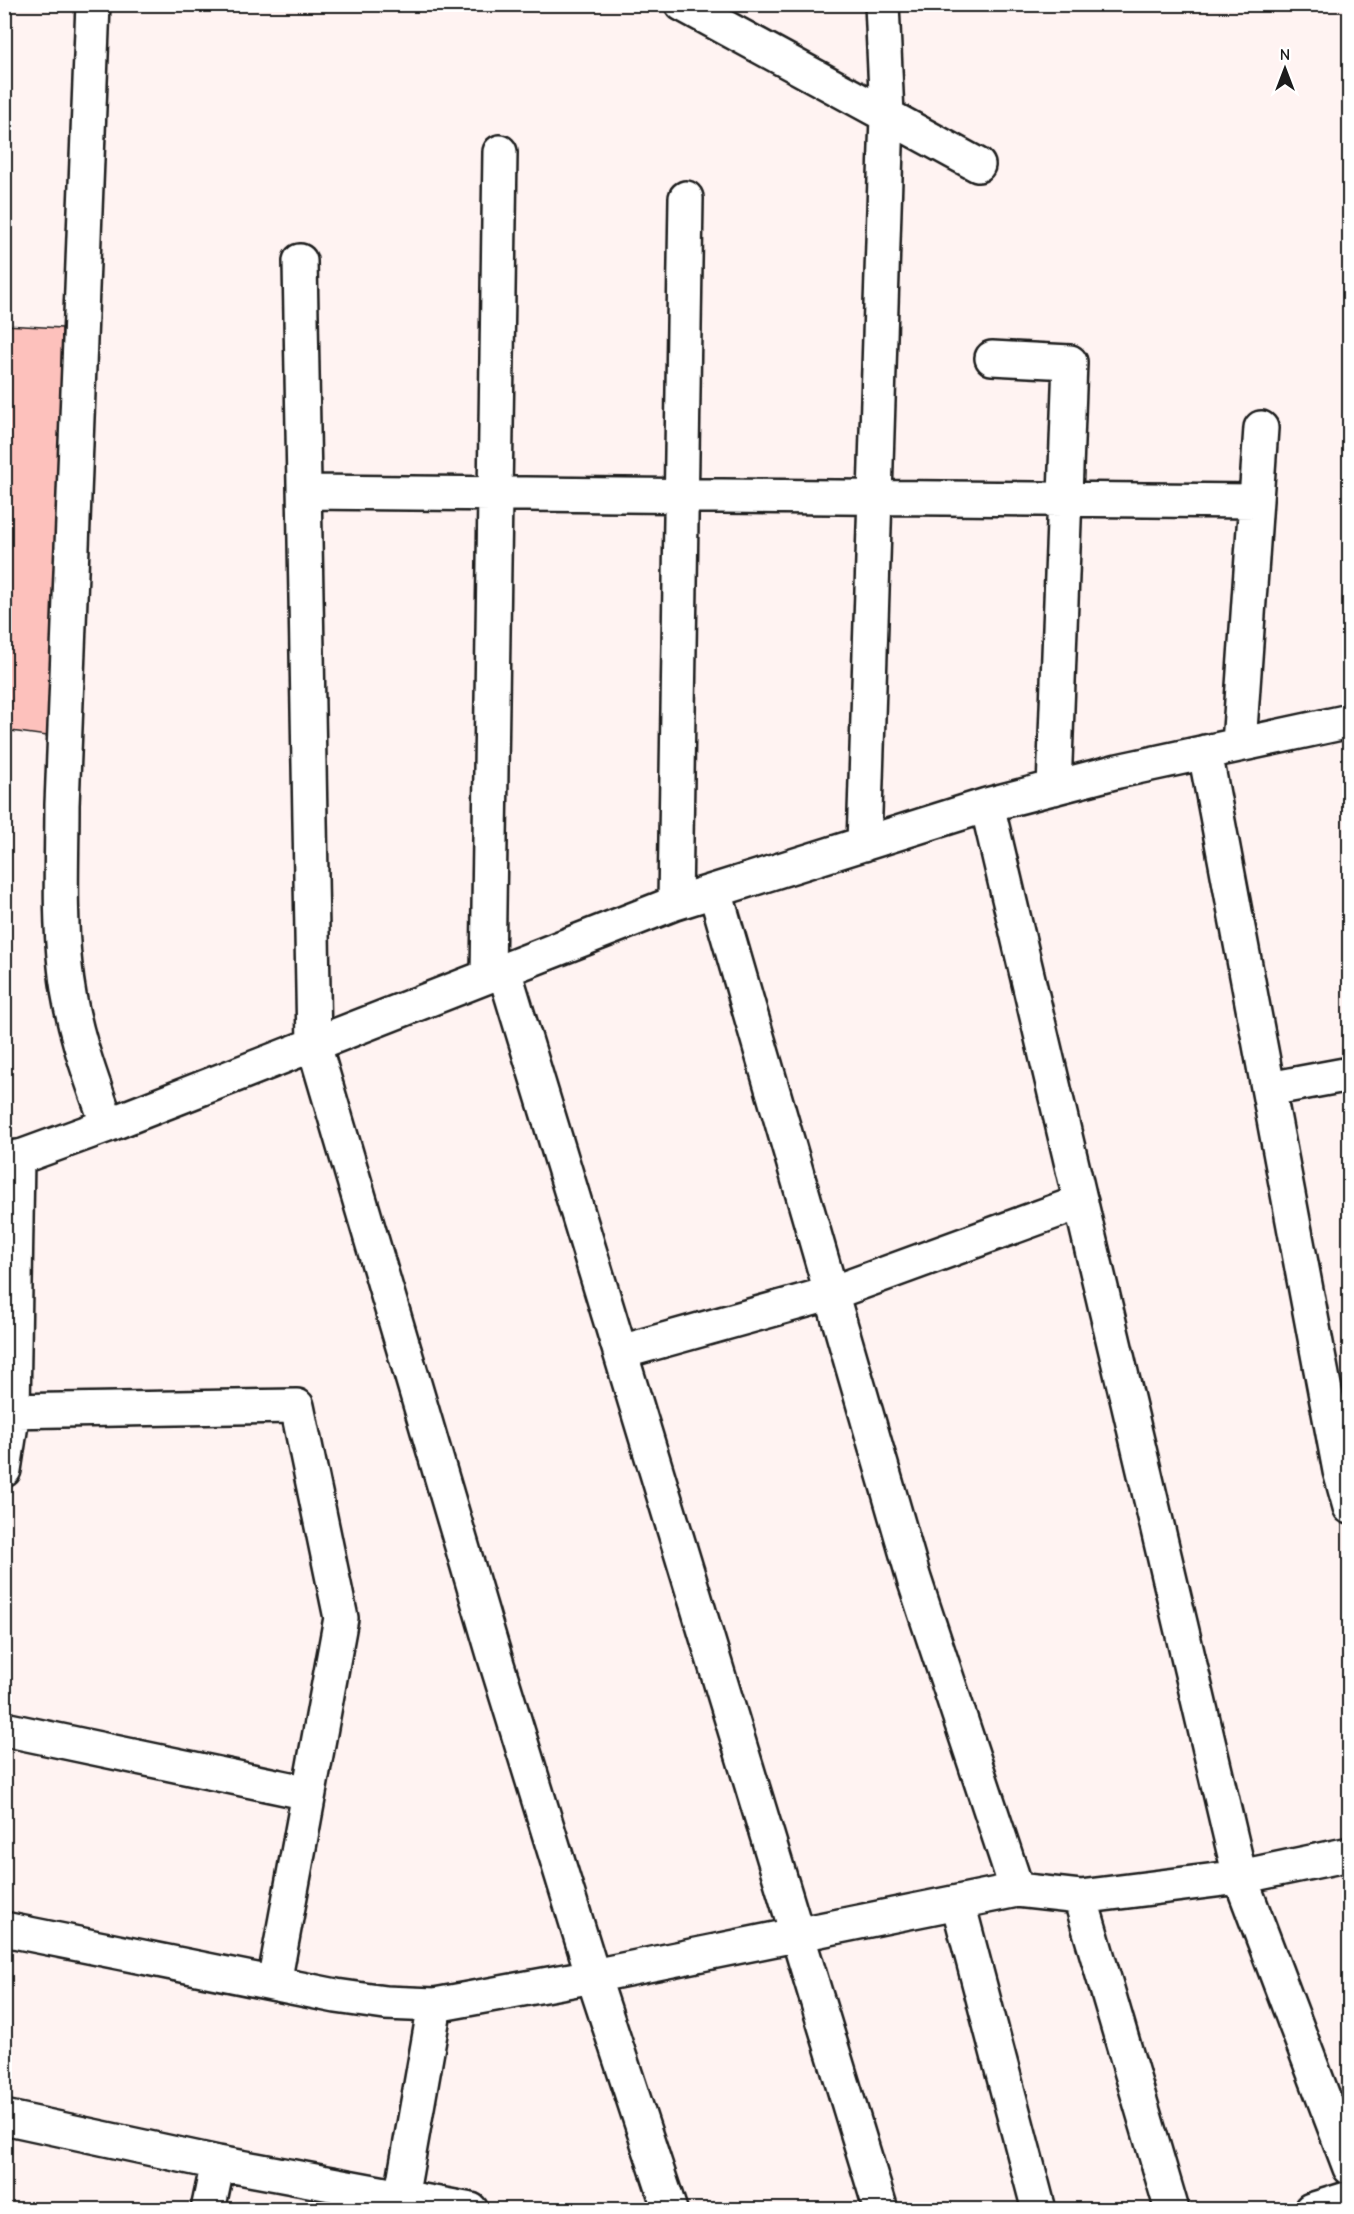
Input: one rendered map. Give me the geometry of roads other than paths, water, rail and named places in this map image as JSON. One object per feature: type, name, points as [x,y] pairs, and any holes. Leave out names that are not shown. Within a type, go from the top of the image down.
[{"type":"street","points":[[93,4],[62,805],[61,886],[64,967],[82,1053],[108,1125]]},
{"type":"street","points":[[864,844],[887,115],[882,4]]},
{"type":"street","points":[[686,5],[978,165]]},
{"type":"street","points":[[500,152],[495,493],[496,973],[621,1352],[881,2210]]},
{"type":"street","points":[[675,903],[686,198]]},
{"type":"street","points":[[300,261],[314,1045],[495,1658],[593,1976],[670,2210]]},
{"type":"street","points":[[992,358],[1070,362],[1054,788]]},
{"type":"street","points":[[1239,744],[1261,428]]},
{"type":"street","points":[[304,492],[1256,501]]},
{"type":"street","points":[[4,1470],[9,1411],[11,1160],[108,1125],[675,903],[987,805],[1239,744],[1350,720]]},
{"type":"street","points":[[1205,752],[1345,1470],[1350,1507]]},
{"type":"street","points":[[987,805],[1240,1877],[1350,2168]]},
{"type":"street","points":[[715,891],[914,1579],[1017,1890]]},
{"type":"street","points":[[1269,1089],[1350,1074]]},
{"type":"street","points":[[621,1352],[832,1293],[1081,1202]]},
{"type":"street","points":[[9,1411],[297,1406],[341,1618],[274,1983]]},
{"type":"street","points":[[4,1729],[309,1793]]},
{"type":"street","points":[[4,1929],[385,2003],[435,2005],[593,1976],[1017,1890],[1080,1897],[1240,1877],[1350,1854]]},
{"type":"street","points":[[1080,1897],[1172,2210]]},
{"type":"street","points":[[958,1903],[1039,2210]]},
{"type":"street","points":[[400,2203],[435,2005]]},
{"type":"street","points":[[4,2117],[400,2203],[471,2210]]},
{"type":"street","points":[[208,2210],[218,2163]]},
{"type":"street","points":[[1311,2210],[1350,2198]]}]
